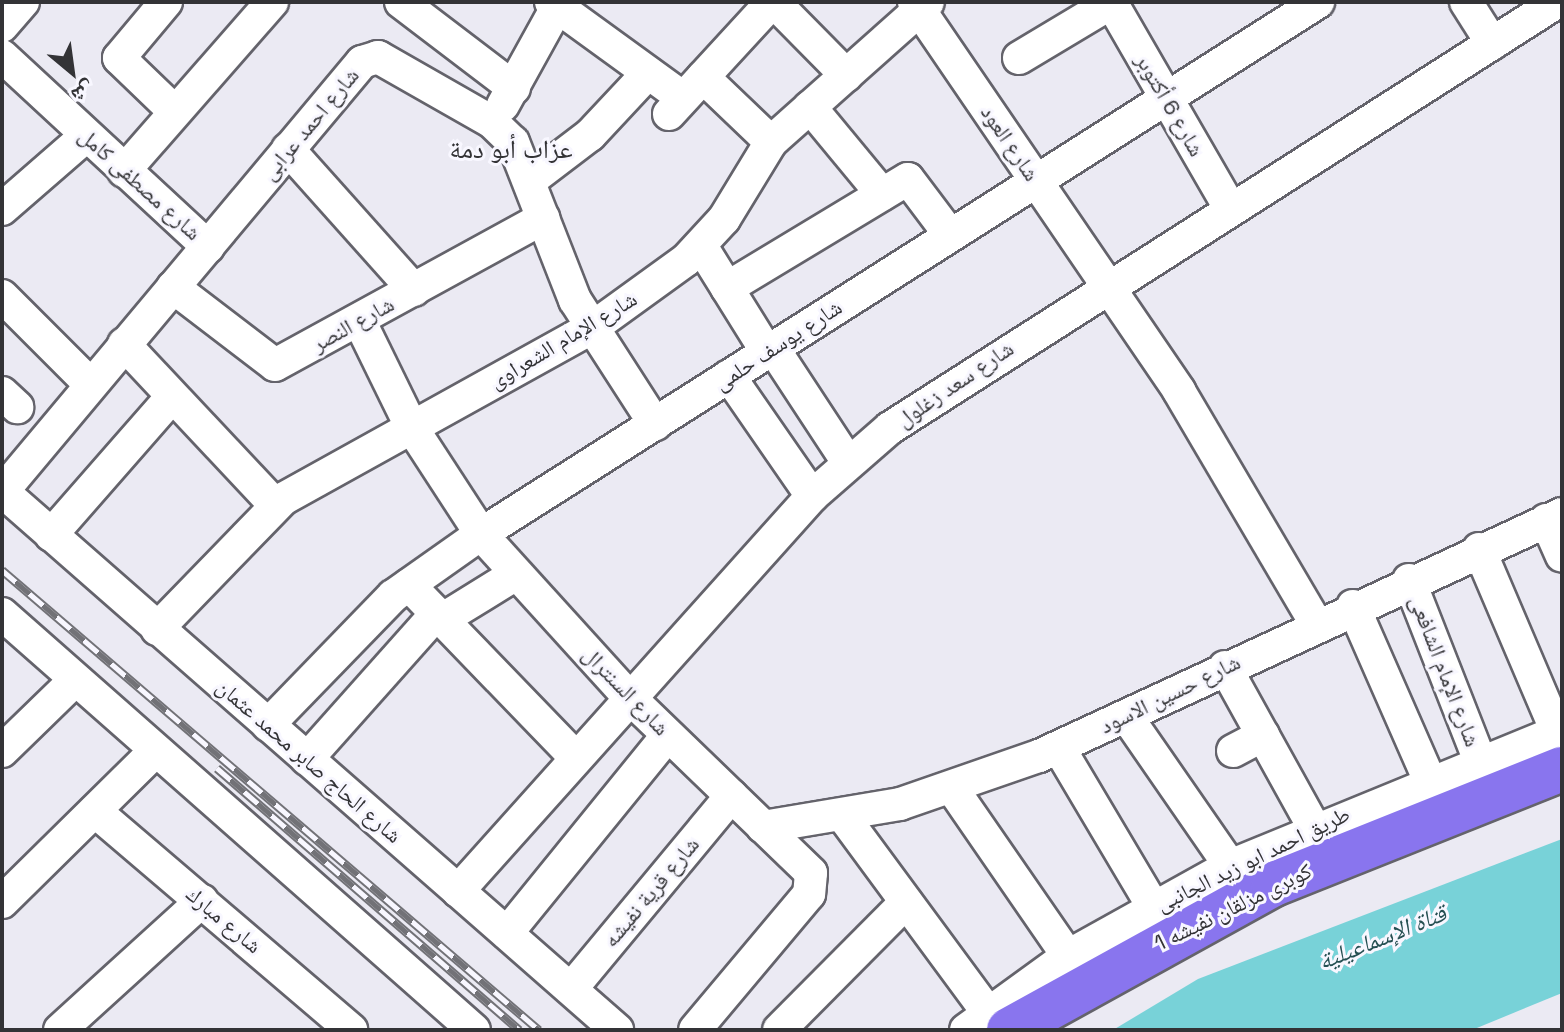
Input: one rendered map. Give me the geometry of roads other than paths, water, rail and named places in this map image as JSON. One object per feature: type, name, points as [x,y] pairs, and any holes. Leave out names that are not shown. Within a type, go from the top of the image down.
[{"type":"highway","name":"كوبرى مزلقان نفيشه 1","points":[[988,1024],[1075,987],[1274,884],[1467,807],[1560,744]]},
{"type":"street","points":[[2,26],[23,2]]},
{"type":"street","points":[[166,2],[119,58],[173,110]]},
{"type":"street","points":[[124,171],[173,110],[272,2]]},
{"type":"street","points":[[401,2],[514,88]]},
{"type":"street","points":[[685,97],[773,2],[846,75]]},
{"type":"street","points":[[1019,58],[1111,2]]},
{"type":"street","name":"شارع 6 أكتوبر","points":[[1111,2],[1230,208]]},
{"type":"street","name":"شارع يوسف حلمى","points":[[268,725],[409,585],[481,534],[1318,2]]},
{"type":"street","points":[[1466,2],[1492,43]]},
{"type":"street","name":"شارع سعد زغلول","points":[[458,891],[629,697],[812,496],[848,462],[934,395],[1557,2]]},
{"type":"street","points":[[492,122],[514,88],[554,4],[685,97],[771,142]]},
{"type":"street","name":"شارع الإمام الشعراوى","points":[[157,629],[275,505],[592,328],[701,246],[771,142],[920,5]]},
{"type":"street","name":"شارع العود","points":[[920,5],[1226,466],[1316,624]]},
{"type":"street","name":"شارع احمد عرابى","points":[[2,492],[288,149],[372,57],[492,122],[532,179],[543,218],[592,328],[655,424]]},
{"type":"street","points":[[532,179],[590,135],[648,73]]},
{"type":"street","name":"شارع مصطفى كامل","points":[[9,76],[86,136],[208,247]]},
{"type":"street","points":[[810,107],[882,194]]},
{"type":"street","points":[[2,209],[86,136]]},
{"type":"street","points":[[288,149],[414,290]]},
{"type":"street","points":[[727,288],[882,194],[912,180],[950,235]]},
{"type":"street","name":"شارع النصر","points":[[173,287],[268,365],[359,320],[543,218]]},
{"type":"street","points":[[701,246],[848,462]]},
{"type":"street","points":[[2,296],[90,384]]},
{"type":"street","name":"شارع السنترال","points":[[359,320],[412,428],[481,534],[629,697],[811,873],[813,887],[695,1030]]},
{"type":"street","points":[[124,344],[275,505]]},
{"type":"street","points":[[729,376],[812,496]]},
{"type":"street","points":[[51,535],[172,397]]},
{"type":"street","name":"شارع الحاج صابر محمد عثمان","points":[[2,492],[617,1030]]},
{"type":"street","points":[[1554,517],[1562,556]]},
{"type":"street","name":"شارع حسين الاسود","points":[[763,827],[843,816],[952,788],[1059,748],[1353,606],[1554,517]]},
{"type":"street","points":[[1479,549],[1560,744]]},
{"type":"street","points":[[307,759],[440,616],[516,574]]},
{"type":"street","name":"شارع الإمام الشافعى","points":[[1409,580],[1480,761]]},
{"type":"street","points":[[409,585],[575,757]]},
{"type":"street","points":[[1353,606],[1430,781]]},
{"type":"street","points":[[2,614],[154,752],[474,1030]]},
{"type":"street","points":[[1225,667],[1313,826]]},
{"type":"street","points":[[2,751],[75,680]]},
{"type":"street","points":[[1127,717],[1230,866]]},
{"type":"street","points":[[507,933],[668,735]]},
{"type":"street","points":[[1233,751],[1263,735]]},
{"type":"street","name":"طريق احمد ابو زيد الجانبى","points":[[988,1024],[1068,956],[1153,906],[1230,866],[1313,826],[1480,761],[1560,744]]},
{"type":"street","points":[[1059,748],[1153,906]]},
{"type":"street","points":[[2,902],[154,752]]},
{"type":"street","points":[[952,788],[1068,956]]},
{"type":"street","name":"شارع قرية نفيشه","points":[[571,989],[731,796]]},
{"type":"street","name":"شارع مبارك","points":[[95,811],[351,1030]]},
{"type":"street","points":[[843,816],[906,902],[988,1024]]},
{"type":"street","points":[[60,1030],[202,901]]},
{"type":"street","points":[[779,1030],[906,902]]},
{"type":"water","name":"قناة الإسماعيلية","points":[[1562,839],[1562,993],[1472,1030],[1113,1030],[1198,979]]},
{"type":"railway","points":[[2,570],[539,1030]]},
{"type":"railway","points":[[217,768],[519,1030]]},
{"type":"district","name":"عزاب أبو دمة","points":[[511,150]]}]
